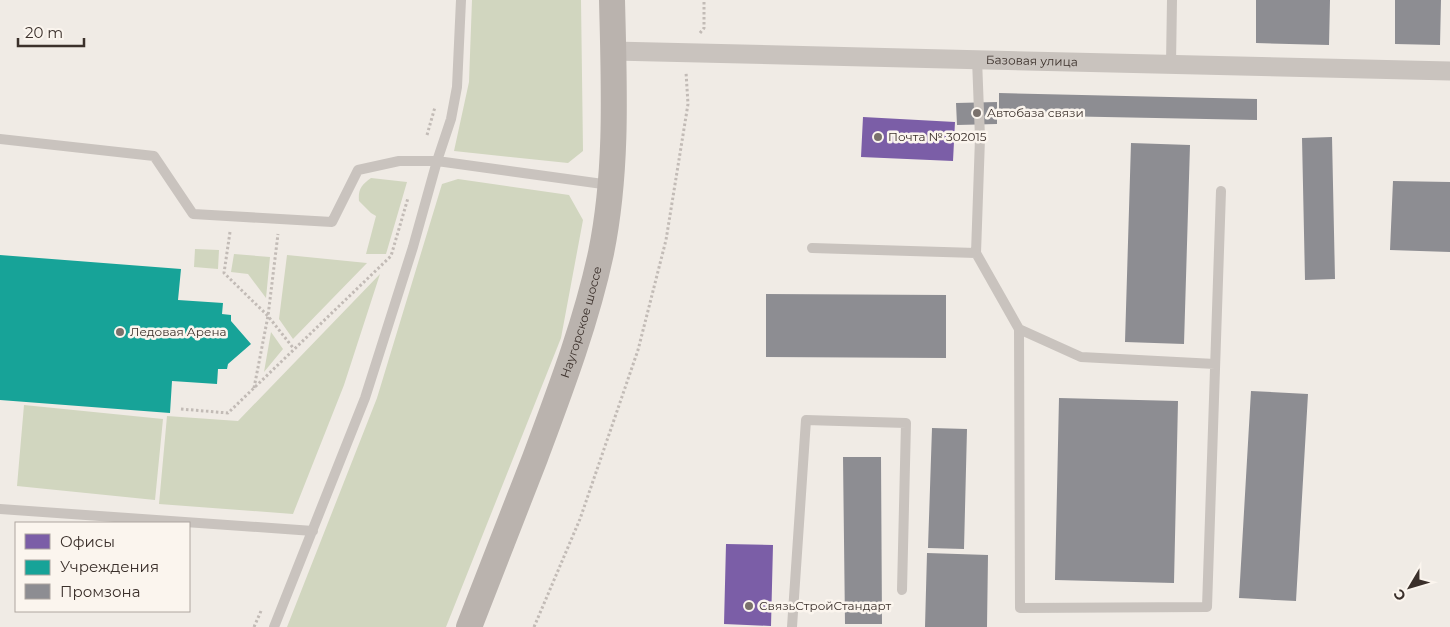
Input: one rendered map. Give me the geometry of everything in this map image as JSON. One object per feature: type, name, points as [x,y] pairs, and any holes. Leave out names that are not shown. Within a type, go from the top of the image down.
[{"type":"main road","name":"Наугорское шоссе","points":[[473,624],[561,390],[582,326],[601,252],[611,186],[613,152],[612,0]]},
{"type":"street","name":"Базовая улица","points":[[613,51],[1450,71]]},
{"type":"lane","points":[[274,627],[365,398],[413,247],[451,119],[457,86],[461,0]]},
{"type":"lane","points":[[1171,64],[1172,0]]},
{"type":"lane","points":[[977,59],[980,138],[976,253],[1018,329],[1020,608],[1208,607],[1221,191]]},
{"type":"lane","points":[[0,139],[154,156],[193,214],[332,222],[358,170],[399,161],[437,161],[611,186]]},
{"type":"lane","points":[[812,248],[976,253]]},
{"type":"lane","points":[[1018,329],[1081,357],[1216,364]]},
{"type":"lane","points":[[792,627],[806,420],[906,423],[902,590]]},
{"type":"lane","points":[[0,509],[185,522]]},
{"type":"lane","points":[[190,522],[313,531]]},
{"type":"path","points":[[534,627],[580,518],[638,350],[666,240],[688,104],[685,52],[704,28],[704,0]]},
{"type":"path","points":[[181,409],[228,414],[391,256],[436,105]]},
{"type":"path","points":[[232,216],[224,273],[268,316],[294,349]]},
{"type":"path","points":[[254,389],[268,316],[280,219]]},
{"type":"green space","points":[[472,0],[581,0],[583,151],[568,163],[454,151],[469,82]]},
{"type":"green space","points":[[371,178],[407,182],[386,254],[366,254],[376,216],[359,201],[359,197],[361,188]]},
{"type":"green space","points":[[458,179],[569,195],[583,220],[561,338],[446,627],[287,627],[377,398],[442,184]]},
{"type":"green space","points":[[195,249],[219,250],[218,269],[194,267]]},
{"type":"green space","points":[[234,254],[270,257],[266,298],[248,274],[231,272]]},
{"type":"green space","points":[[287,255],[367,263],[293,339],[279,319]]},
{"type":"green space","points":[[380,274],[344,385],[293,514],[159,504],[167,416],[238,421]]},
{"type":"green space","points":[[271,332],[283,349],[264,372]]},
{"type":"green space","points":[[24,405],[163,419],[155,500],[17,486]]},
{"type":"building: Офисы","points":[[863,117],[955,122],[953,161],[861,157]]},
{"type":"building: Офисы","points":[[726,544],[773,545],[771,626],[724,624]]},
{"type":"building: Учреждения","name":"Ледовая Арена","points":[[0,255],[181,269],[178,300],[223,303],[222,314],[231,315],[231,321],[251,344],[228,364],[227,369],[218,369],[217,384],[172,381],[170,413],[0,400]]},
{"type":"building: Промзона","points":[[1256,0],[1330,0],[1329,45],[1256,43]]},
{"type":"building: Промзона","points":[[1395,0],[1441,0],[1440,45],[1395,44]]},
{"type":"building: Промзона","points":[[999,93],[1257,99],[1257,120],[999,115]]},
{"type":"building: Промзона","name":"Автобаза связи","points":[[997,102],[997,124],[957,125],[956,103]]},
{"type":"building: Промзона","points":[[1332,137],[1335,279],[1305,280],[1302,138]]},
{"type":"building: Промзона","points":[[1131,143],[1190,145],[1184,344],[1125,342]]},
{"type":"building: Промзона","points":[[1393,181],[1450,182],[1450,252],[1390,250]]},
{"type":"building: Промзона","points":[[766,294],[946,295],[946,358],[766,357]]},
{"type":"building: Промзона","points":[[1251,391],[1308,394],[1296,601],[1239,598]]},
{"type":"building: Промзона","points":[[1059,398],[1178,401],[1174,583],[1055,580]]},
{"type":"building: Промзона","points":[[932,428],[967,429],[964,549],[928,548]]},
{"type":"building: Промзона","points":[[843,457],[881,457],[882,624],[845,624]]},
{"type":"building: Промзона","points":[[927,553],[988,555],[987,627],[925,627]]},
{"type":"place","name":"Автобаза связи","points":[[977,113]]},
{"type":"place","name":"Почта № 302015","points":[[878,137]]},
{"type":"place","name":"Ледовая Арена","points":[[120,332]]},
{"type":"place","name":"СвязьСтройСтандарт","points":[[749,606]]}]
